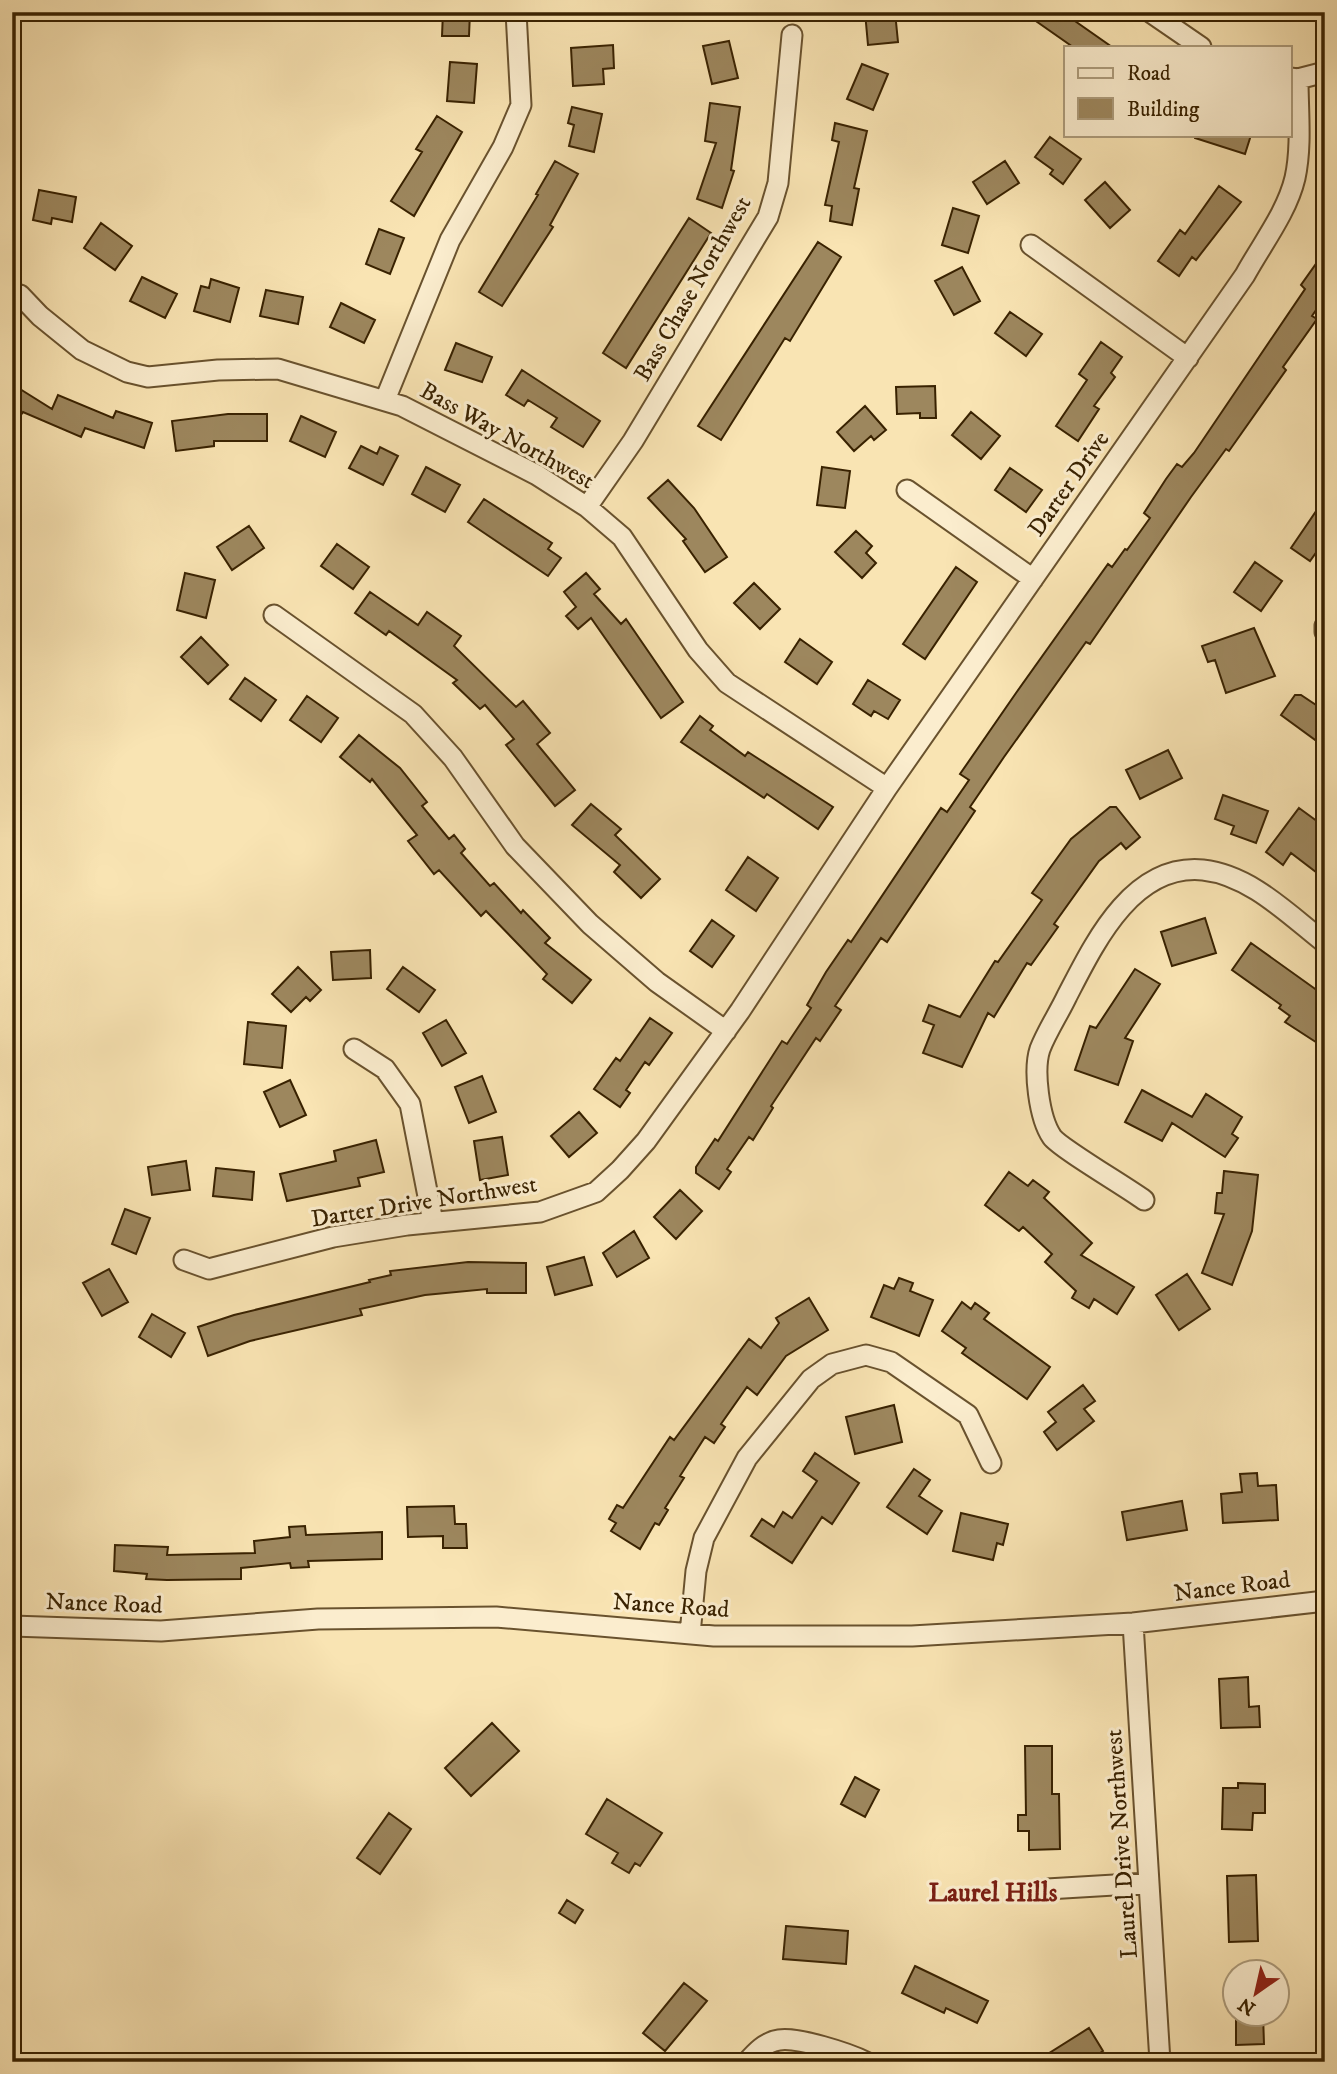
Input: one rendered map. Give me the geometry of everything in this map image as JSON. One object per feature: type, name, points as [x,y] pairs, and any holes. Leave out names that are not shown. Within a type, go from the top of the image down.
[{"type":"street","points":[[385,400],[450,240],[503,147],[521,105],[516,12]]},
{"type":"street","points":[[1150,12],[1200,46]]},
{"type":"street","name":"Bass Chase Northwest","points":[[587,507],[633,441],[768,217],[778,183],[792,35]]},
{"type":"street","points":[[1294,78],[1325,72]]},
{"type":"street","name":"Darter Drive","points":[[817,894],[887,788],[1245,275],[1283,209],[1294,180],[1299,157],[1294,78]]},
{"type":"street","points":[[1031,245],[1188,358]]},
{"type":"street","name":"Bass Way Northwest","points":[[20,295],[40,316],[82,350],[127,372],[148,377],[218,370],[278,369],[385,400],[537,475],[587,507],[622,537],[698,650],[727,683],[887,788]]},
{"type":"street","points":[[908,490],[1033,579]]},
{"type":"street","points":[[274,615],[413,714],[453,758],[515,846],[590,924],[657,982],[726,1031]]},
{"type":"street","points":[[1144,1200],[1052,1137],[1043,1111],[1036,1076],[1040,1049],[1091,952],[1125,904],[1153,880],[1200,870],[1234,876],[1325,943]]},
{"type":"street","name":"Darter Drive Northwest","points":[[184,1260],[209,1269],[333,1237],[433,1222],[540,1212],[596,1192],[646,1141],[726,1031],[817,894]]},
{"type":"street","points":[[354,1049],[385,1069],[410,1104],[433,1222]]},
{"type":"street","points":[[690,1633],[696,1571],[704,1538],[747,1458],[811,1379],[832,1364],[866,1355],[891,1362],[968,1415],[991,1463]]},
{"type":"street","name":"Nance Road","points":[[12,1626],[161,1631],[318,1619],[496,1617],[690,1633],[912,1636],[1133,1623],[1325,1601]]},
{"type":"street","name":"Laurel Drive Northwest","points":[[1133,1623],[1160,2062]]},
{"type":"street","points":[[1047,1889],[1148,1883]]},
{"type":"street","points":[[747,2062],[760,2047],[780,2039],[846,2051],[866,2062]]},
{"type":"building","points":[[443,12],[470,12],[469,36],[442,36]]},
{"type":"building","points":[[865,12],[895,12],[898,42],[868,45]]},
{"type":"building","points":[[1023,12],[1062,12],[1111,46],[1072,46]]},
{"type":"building","points":[[729,41],[738,78],[712,84],[703,46]]},
{"type":"building","points":[[613,45],[614,68],[603,69],[604,84],[573,86],[571,48]]},
{"type":"building","points":[[450,62],[477,64],[474,103],[447,101]]},
{"type":"building","points":[[862,64],[888,74],[873,110],[847,99]]},
{"type":"building","points":[[710,103],[740,107],[731,170],[734,171],[722,208],[697,199],[716,143],[705,141]]},
{"type":"building","points":[[572,107],[602,114],[594,152],[569,146],[574,125],[568,123]]},
{"type":"building","points":[[437,116],[462,132],[414,216],[391,201],[422,152],[416,149]]},
{"type":"building","points":[[835,123],[867,131],[854,188],[859,189],[852,225],[830,221],[832,206],[825,205],[839,142],[832,140]]},
{"type":"building","points":[[1195,136],[1251,136],[1245,154]]},
{"type":"building","points":[[1050,137],[1081,159],[1063,184],[1050,174],[1053,170],[1035,157]]},
{"type":"building","points":[[555,161],[578,174],[550,225],[553,227],[502,306],[479,292],[538,195],[536,194]]},
{"type":"building","points":[[1005,161],[1019,183],[987,204],[973,182]]},
{"type":"building","points":[[1105,182],[1130,210],[1110,228],[1085,200]]},
{"type":"building","points":[[1219,186],[1241,202],[1196,260],[1192,257],[1179,276],[1158,261],[1180,230],[1185,234]]},
{"type":"building","points":[[39,190],[76,197],[72,222],[52,218],[51,224],[33,220]]},
{"type":"building","points":[[953,208],[979,216],[968,253],[942,245]]},
{"type":"building","points":[[689,218],[711,233],[626,368],[603,353]]},
{"type":"building","points":[[101,223],[132,246],[115,270],[84,248]]},
{"type":"building","points":[[379,229],[404,238],[390,274],[366,264]]},
{"type":"building","points":[[818,242],[841,257],[790,341],[785,338],[721,440],[698,426]]},
{"type":"building","points":[[1325,251],[1325,297],[1312,316],[1317,319],[1283,367],[1286,370],[1229,451],[1226,449],[1191,497],[1090,644],[1086,642],[1004,757],[970,807],[975,811],[887,942],[881,938],[835,1006],[841,1010],[820,1041],[816,1038],[771,1106],[773,1108],[753,1140],[749,1137],[727,1169],[731,1172],[719,1189],[696,1173],[696,1167],[715,1139],[718,1141],[782,1041],[787,1044],[811,1008],[807,1005],[826,972],[848,940],[851,942],[941,808],[947,812],[969,780],[960,774],[1016,693],[1108,564],[1112,567],[1150,518],[1144,513],[1166,479],[1177,464],[1182,467],[1194,453],[1305,289],[1301,285]]},
{"type":"building","points":[[962,267],[980,301],[954,315],[935,281]]},
{"type":"building","points":[[142,277],[177,294],[165,318],[130,301]]},
{"type":"building","points":[[211,279],[239,288],[230,322],[194,311],[201,286],[209,288]]},
{"type":"building","points":[[266,290],[303,297],[298,324],[260,316]]},
{"type":"building","points":[[341,303],[375,320],[364,343],[330,327]]},
{"type":"building","points":[[1010,312],[1042,334],[1026,356],[995,333]]},
{"type":"building","points":[[1101,342],[1122,357],[1111,373],[1115,377],[1094,406],[1099,409],[1078,441],[1056,426],[1087,380],[1079,374]]},
{"type":"building","points":[[456,343],[492,357],[482,382],[445,370]]},
{"type":"building","points":[[522,370],[600,421],[583,447],[551,427],[557,418],[528,400],[524,406],[506,395]]},
{"type":"building","points":[[12,384],[52,409],[58,395],[113,418],[116,411],[152,423],[144,448],[85,428],[81,437],[23,412],[12,428]]},
{"type":"building","points":[[935,386],[936,418],[920,418],[920,413],[897,414],[896,387]]},
{"type":"building","points":[[865,406],[886,430],[874,440],[871,436],[854,451],[837,432]]},
{"type":"building","points":[[971,412],[1000,436],[981,459],[952,435]]},
{"type":"building","points":[[228,414],[267,414],[267,441],[214,441],[214,446],[176,451],[172,421]]},
{"type":"building","points":[[301,416],[336,432],[325,457],[290,441]]},
{"type":"building","points":[[361,446],[377,454],[380,447],[398,456],[383,485],[349,468]]},
{"type":"building","points":[[426,467],[460,485],[445,512],[412,494]]},
{"type":"building","points":[[822,467],[850,471],[845,508],[817,505]]},
{"type":"building","points":[[1010,468],[1042,490],[1026,512],[995,490]]},
{"type":"building","points":[[668,480],[694,508],[727,557],[705,572],[683,541],[686,539],[648,498]]},
{"type":"building","points":[[1325,498],[1325,540],[1310,561],[1291,548]]},
{"type":"building","points":[[484,499],[552,543],[548,549],[561,558],[548,576],[468,522]]},
{"type":"building","points":[[249,526],[264,548],[232,570],[217,547]]},
{"type":"building","points":[[856,531],[872,546],[866,553],[876,563],[862,578],[835,552]]},
{"type":"building","points":[[337,544],[369,567],[353,589],[321,566]]},
{"type":"building","points":[[1255,562],[1282,581],[1261,611],[1234,592]]},
{"type":"building","points":[[956,567],[977,582],[925,659],[903,644]]},
{"type":"building","points":[[185,573],[215,580],[206,618],[177,610]]},
{"type":"building","points":[[586,573],[600,589],[594,594],[621,624],[626,619],[683,702],[661,718],[591,618],[578,629],[566,616],[576,607],[564,592]]},
{"type":"building","points":[[754,583],[780,609],[760,629],[734,603]]},
{"type":"building","points":[[370,592],[418,625],[427,612],[461,636],[454,646],[516,707],[523,701],[550,733],[537,744],[575,790],[555,806],[506,745],[514,739],[485,705],[480,709],[453,683],[457,680],[389,631],[386,635],[355,613]]},
{"type":"building","points":[[1254,628],[1275,676],[1226,693],[1215,660],[1208,662],[1202,646]]},
{"type":"building","points":[[201,637],[228,665],[208,684],[181,657]]},
{"type":"building","points":[[800,639],[832,662],[817,684],[785,662]]},
{"type":"building","points":[[245,678],[276,700],[261,721],[230,699]]},
{"type":"building","points":[[868,680],[900,700],[888,719],[874,711],[871,716],[853,704]]},
{"type":"building","points":[[1295,695],[1301,695],[1325,711],[1325,732],[1318,742],[1281,715]]},
{"type":"building","points":[[307,696],[338,718],[321,742],[290,720]]},
{"type":"building","points":[[700,716],[713,726],[710,730],[745,756],[748,752],[833,807],[818,829],[767,794],[764,798],[681,742]]},
{"type":"building","points":[[359,735],[400,768],[427,802],[422,806],[449,839],[454,835],[465,849],[461,853],[490,886],[494,883],[521,913],[523,910],[550,938],[545,943],[591,980],[572,1003],[543,979],[547,974],[486,911],[481,916],[439,870],[434,874],[408,841],[417,835],[372,779],[370,782],[340,757]]},
{"type":"building","points":[[1168,750],[1182,778],[1140,799],[1126,770]]},
{"type":"building","points":[[1223,795],[1268,811],[1256,843],[1231,834],[1234,826],[1215,819]]},
{"type":"building","points":[[591,804],[621,829],[615,835],[660,879],[641,898],[614,872],[620,865],[572,825]]},
{"type":"building","points":[[1110,807],[1116,807],[1140,837],[1126,849],[1121,843],[1099,861],[1054,924],[1058,927],[1031,965],[1027,963],[994,1017],[988,1013],[962,1067],[923,1053],[934,1025],[923,1021],[929,1005],[960,1017],[995,961],[998,962],[1042,900],[1032,893],[1071,839]]},
{"type":"building","points":[[1299,808],[1325,827],[1325,879],[1291,853],[1283,865],[1266,852]]},
{"type":"building","points":[[748,857],[778,878],[756,911],[726,890]]},
{"type":"building","points":[[1205,918],[1216,953],[1172,966],[1161,932]]},
{"type":"building","points":[[712,920],[734,936],[712,967],[690,951]]},
{"type":"building","points":[[1251,943],[1325,996],[1325,1048],[1285,1022],[1290,1016],[1279,1008],[1281,1005],[1232,970]]},
{"type":"building","points":[[370,950],[371,978],[333,980],[331,952]]},
{"type":"building","points":[[298,967],[321,990],[310,1001],[306,997],[291,1012],[272,994]]},
{"type":"building","points":[[403,967],[435,990],[419,1012],[387,989]]},
{"type":"building","points":[[1135,969],[1160,984],[1125,1038],[1133,1041],[1118,1085],[1075,1070],[1090,1026],[1096,1028]]},
{"type":"building","points":[[650,1018],[672,1033],[649,1065],[645,1062],[626,1090],[630,1093],[620,1107],[594,1089],[616,1058],[620,1061]]},
{"type":"building","points":[[446,1020],[466,1053],[442,1066],[423,1033]]},
{"type":"building","points":[[248,1022],[286,1026],[282,1068],[244,1064]]},
{"type":"building","points":[[482,1076],[496,1112],[469,1123],[455,1087]]},
{"type":"building","points":[[290,1080],[306,1115],[280,1127],[264,1092]]},
{"type":"building","points":[[1142,1090],[1192,1117],[1206,1094],[1242,1117],[1232,1134],[1238,1138],[1225,1157],[1172,1123],[1162,1141],[1125,1122]]},
{"type":"building","points":[[579,1112],[597,1133],[569,1157],[551,1136]]},
{"type":"building","points":[[502,1137],[508,1175],[480,1180],[474,1141]]},
{"type":"building","points":[[376,1140],[384,1172],[358,1178],[360,1186],[287,1201],[280,1174],[336,1161],[334,1151]]},
{"type":"building","points":[[186,1161],[190,1190],[152,1195],[148,1167]]},
{"type":"building","points":[[216,1168],[254,1172],[252,1200],[213,1196]]},
{"type":"building","points":[[1224,1171],[1258,1175],[1252,1231],[1232,1285],[1202,1273],[1224,1214],[1215,1213],[1217,1193],[1222,1193]]},
{"type":"building","points":[[1009,1172],[1028,1186],[1033,1180],[1049,1192],[1044,1198],[1092,1243],[1081,1255],[1134,1287],[1117,1314],[1094,1299],[1089,1308],[1072,1298],[1076,1291],[1045,1262],[1052,1254],[1023,1227],[1019,1231],[985,1205]]},
{"type":"building","points":[[680,1190],[702,1211],[676,1239],[654,1217]]},
{"type":"building","points":[[125,1209],[150,1218],[136,1254],[112,1244]]},
{"type":"building","points":[[634,1231],[649,1258],[617,1277],[603,1253]]},
{"type":"building","points":[[584,1257],[592,1285],[555,1295],[547,1267]]},
{"type":"building","points":[[468,1262],[526,1263],[526,1293],[487,1293],[487,1289],[425,1295],[360,1309],[362,1315],[250,1341],[208,1356],[198,1327],[234,1315],[370,1282],[369,1280],[391,1275],[390,1271]]},
{"type":"building","points":[[109,1269],[128,1302],[102,1316],[83,1283]]},
{"type":"building","points":[[1187,1274],[1210,1309],[1179,1330],[1156,1295]]},
{"type":"building","points":[[899,1278],[913,1283],[910,1291],[933,1300],[919,1336],[871,1317],[884,1285],[894,1289]]},
{"type":"building","points":[[809,1298],[828,1330],[786,1356],[757,1395],[747,1387],[721,1424],[725,1427],[714,1443],[705,1437],[680,1476],[684,1478],[665,1508],[668,1510],[659,1525],[655,1523],[640,1549],[611,1531],[616,1523],[609,1519],[617,1505],[623,1508],[670,1437],[674,1440],[749,1339],[761,1348],[779,1323],[776,1318]]},
{"type":"building","points":[[962,1302],[971,1309],[975,1303],[989,1313],[984,1319],[1050,1367],[1027,1399],[962,1353],[966,1348],[942,1331]]},
{"type":"building","points":[[152,1314],[185,1333],[171,1357],[139,1337]]},
{"type":"building","points":[[1083,1385],[1095,1401],[1084,1409],[1094,1421],[1057,1450],[1044,1432],[1056,1422],[1048,1412]]},
{"type":"building","points":[[894,1405],[902,1442],[855,1454],[846,1417]]},
{"type":"building","points":[[815,1453],[859,1483],[832,1524],[822,1517],[792,1563],[751,1536],[762,1519],[774,1527],[783,1512],[792,1518],[817,1481],[803,1471]]},
{"type":"building","points":[[914,1469],[930,1480],[919,1496],[942,1511],[927,1534],[887,1507]]},
{"type":"building","points":[[1257,1473],[1258,1486],[1276,1485],[1278,1520],[1223,1523],[1221,1494],[1242,1492],[1240,1474]]},
{"type":"building","points":[[1182,1501],[1187,1530],[1127,1540],[1122,1512]]},
{"type":"building","points":[[454,1506],[455,1524],[466,1524],[467,1548],[443,1548],[443,1536],[408,1537],[407,1507]]},
{"type":"building","points":[[961,1513],[1008,1524],[1003,1545],[997,1543],[993,1560],[953,1551]]},
{"type":"building","points":[[305,1526],[306,1535],[382,1532],[382,1559],[308,1561],[309,1567],[291,1568],[290,1563],[241,1568],[241,1579],[146,1579],[147,1574],[114,1571],[115,1545],[168,1547],[167,1555],[255,1553],[254,1541],[290,1537],[289,1527]]},
{"type":"building","points":[[1248,1677],[1249,1707],[1259,1706],[1260,1727],[1221,1728],[1219,1679]]},
{"type":"building","points":[[492,1723],[519,1751],[471,1796],[445,1768]]},
{"type":"building","points":[[1025,1746],[1052,1746],[1052,1794],[1059,1794],[1060,1849],[1029,1850],[1029,1831],[1018,1831],[1018,1815],[1026,1815]]},
{"type":"building","points":[[855,1777],[879,1790],[865,1817],[841,1804]]},
{"type":"building","points":[[1238,1783],[1265,1784],[1265,1813],[1253,1813],[1252,1830],[1222,1829],[1223,1788],[1238,1788]]},
{"type":"building","points":[[607,1799],[662,1833],[640,1866],[635,1863],[629,1873],[612,1863],[618,1853],[586,1834]]},
{"type":"building","points":[[389,1813],[411,1829],[380,1874],[357,1858]]},
{"type":"building","points":[[1256,1875],[1258,1941],[1229,1942],[1227,1876]]},
{"type":"building","points":[[567,1900],[583,1910],[575,1923],[559,1913]]},
{"type":"building","points":[[786,1926],[848,1931],[846,1964],[783,1959]]},
{"type":"building","points":[[915,1966],[988,2001],[977,2023],[946,2008],[944,2013],[902,1993]]},
{"type":"building","points":[[684,1983],[707,2001],[665,2051],[643,2033]]},
{"type":"building","points":[[1089,2028],[1103,2051],[1086,2062],[1035,2062]]},
{"type":"building","points":[[1236,2028],[1263,2028],[1264,2044],[1236,2045]]},
{"type":"district","name":"Laurel Hills","points":[[993,1893]]}]
